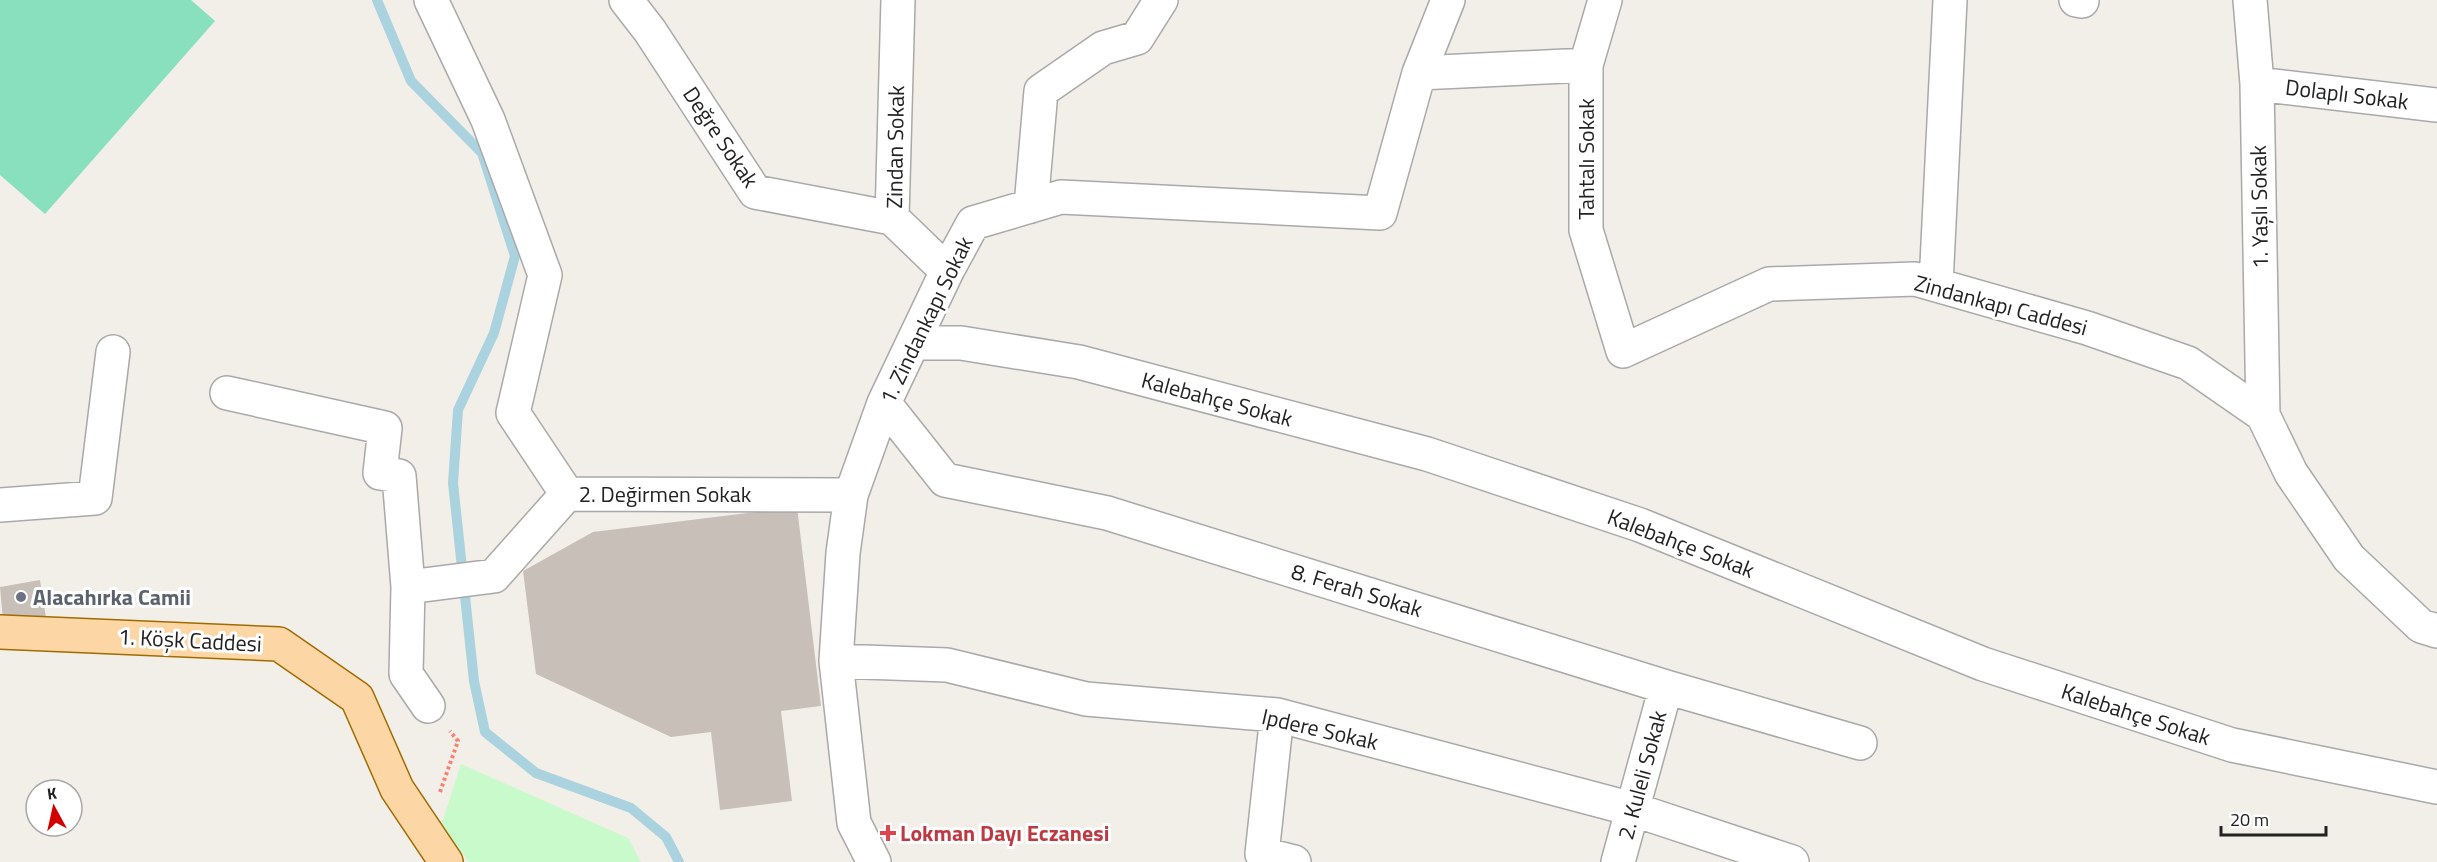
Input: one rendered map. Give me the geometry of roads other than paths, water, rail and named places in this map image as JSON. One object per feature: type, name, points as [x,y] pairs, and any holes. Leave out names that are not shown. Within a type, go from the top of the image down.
[{"type":"main road","name":"1. Köşk Caddesi","points":[[0,632],[279,644],[357,699],[396,789],[446,862]]},
{"type":"street","points":[[431,0],[488,120],[545,275],[513,413],[567,494]]},
{"type":"street","name":"Değre Sokak","points":[[626,0],[650,31],[755,192],[892,218]]},
{"type":"street","name":"Zindan Sokak","points":[[898,0],[892,218],[947,271]]},
{"type":"street","points":[[1031,206],[1041,91],[1103,48],[1137,38],[1161,0]]},
{"type":"street","name":"1. Zindankapı Sokak","points":[[874,862],[855,823],[836,661],[843,553],[851,495],[884,403],[947,271],[974,223],[1061,197],[1380,213],[1419,73],[1448,0]]},
{"type":"street","name":"Tahtalı Sokak","points":[[1605,0],[1586,65],[1586,230],[1623,351]]},
{"type":"street","points":[[1936,284],[1950,0]]},
{"type":"street","points":[[2076,0],[2082,1]]},
{"type":"street","name":"1. Yaşlı Sokak","points":[[2250,0],[2257,84],[2263,415]]},
{"type":"street","points":[[1419,73],[1586,65]]},
{"type":"street","name":"Dolaplı Sokak","points":[[2257,84],[2437,105]]},
{"type":"street","name":"Zindankapı Caddesi","points":[[1623,351],[1769,284],[1915,279],[2087,328],[2188,363],[2263,415]]},
{"type":"street","name":"Kalebahçe Sokak","points":[[913,343],[961,343],[1079,362],[1426,454],[1640,525],[2005,671],[2232,745],[2437,787]]},
{"type":"street","points":[[0,506],[95,498],[113,352]]},
{"type":"street","points":[[227,393],[385,428],[380,473],[399,476],[418,586],[406,674],[428,706]]},
{"type":"street","name":"8. Ferah Sokak","points":[[884,403],[945,480],[1107,513],[1666,687],[1860,743]]},
{"type":"street","points":[[2263,415],[2291,473],[2349,558],[2421,626],[2437,631]]},
{"type":"street","name":"2. Değirmen Sokak","points":[[418,586],[494,576],[567,494],[851,495]]},
{"type":"street","name":"Ipdere Sokak","points":[[836,661],[947,665],[1086,699],[1277,715],[1632,809],[1791,862]]},
{"type":"street","name":"2. Kuleli Sokak","points":[[1618,862],[1666,687]]},
{"type":"street","points":[[1277,715],[1262,854],[1294,862]]},
{"type":"waterway","points":[[377,0],[411,81],[482,153],[515,256],[494,333],[458,410],[453,483],[474,681],[485,732],[536,773],[631,808],[666,837],[679,862]]},
{"type":"place","name":"Alacahırka Camii","points":[[21,597]]},
{"type":"place","name":"Lokman Dayı Eczanesi","points":[[888,833]]}]
